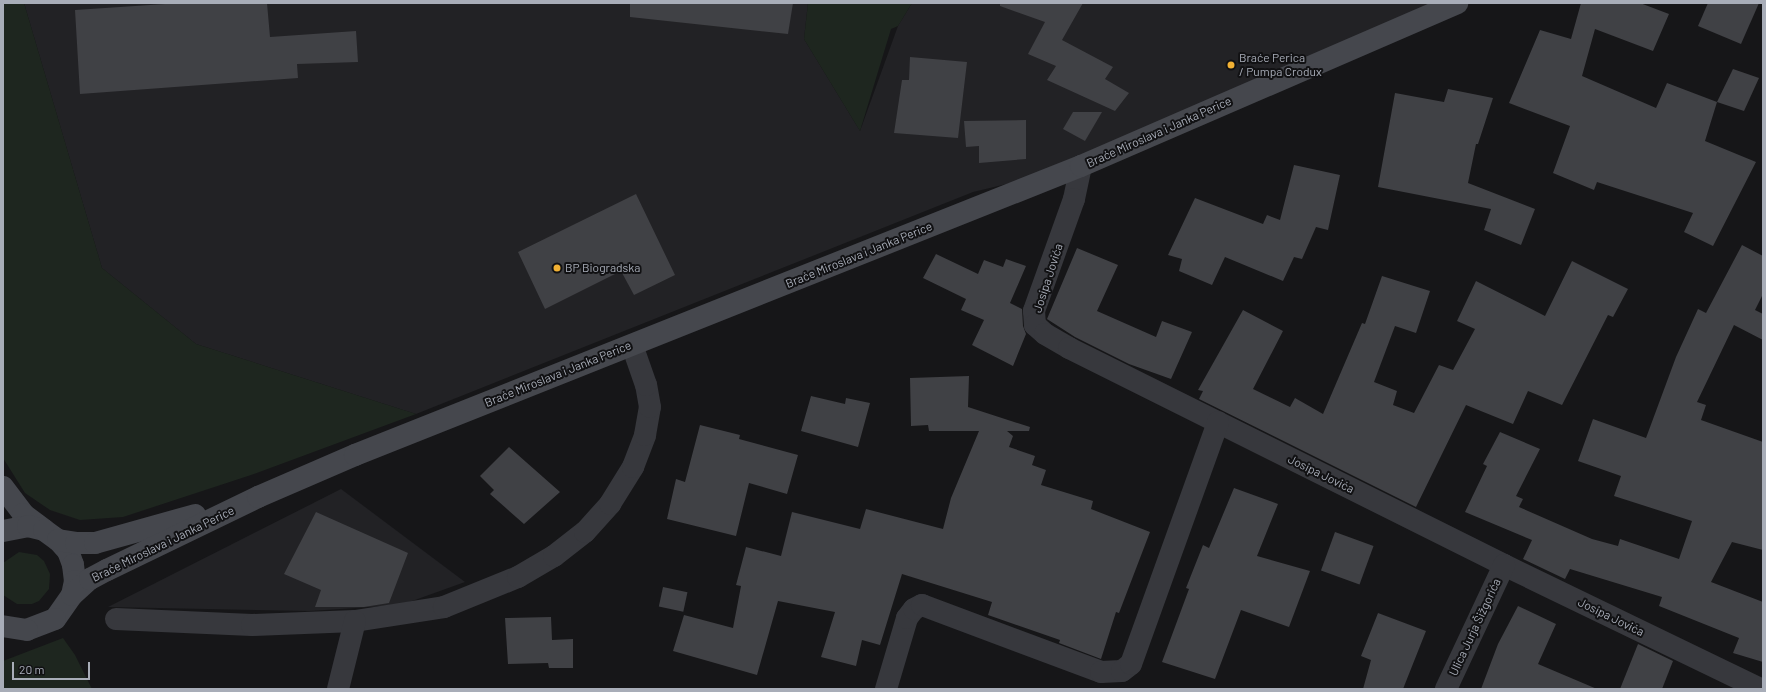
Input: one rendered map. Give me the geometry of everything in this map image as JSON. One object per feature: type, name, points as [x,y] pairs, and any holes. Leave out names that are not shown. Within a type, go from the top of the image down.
[{"type":"main road","name":"Braće Miroslava i Janka Perice","points":[[6,628],[27,630],[55,619],[72,596],[90,579],[258,497],[355,455],[1081,166],[1457,3]]},
{"type":"main road","points":[[3,487],[23,514],[51,535],[68,551],[74,565],[75,581],[72,596]]},
{"type":"main road","name":"Braće Miroslava i Janka Perice","points":[[3,531],[28,526],[76,543],[95,543],[123,537],[258,497]]},
{"type":"street","name":"Josipa Jovića","points":[[1081,166],[1074,199],[1034,311],[1035,325],[1069,348],[1504,565],[1760,689]]},
{"type":"street","points":[[116,620],[252,625],[355,621],[436,608],[483,592],[518,577],[554,556],[585,532],[610,504],[633,467],[645,435],[650,407],[646,384],[632,345]]},
{"type":"street","points":[[886,689],[907,618],[914,609],[922,605],[1101,672],[1122,671],[1131,664],[1218,422]]},
{"type":"street","name":"Ulica Jurja Šižgorića","points":[[1446,689],[1504,565]]},
{"type":"street","points":[[338,689],[355,621]]},
{"type":"shaded area","points":[[3,3],[24,3],[102,268],[196,344],[416,414],[251,475],[123,517],[80,520],[50,510],[25,493],[3,458]]},
{"type":"shaded area","points":[[24,3],[808,3],[804,39],[860,131],[898,26],[912,3],[1457,3],[1081,166],[973,192],[416,414],[196,344],[102,268]]},
{"type":"shaded area","points":[[808,3],[912,3],[898,26],[891,29],[860,131],[804,39]]},
{"type":"shaded area","points":[[341,489],[465,582],[401,605],[310,611],[108,607]]},
{"type":"shaded area","points":[[19,552],[37,555],[44,561],[50,574],[49,589],[39,601],[32,604],[17,604],[3,595],[3,563]]},
{"type":"shaded area","points":[[63,638],[75,655],[92,689],[3,689],[3,661]]},
{"type":"building","points":[[180,3],[267,3],[270,37],[356,31],[358,62],[297,64],[298,78],[80,94],[75,10]]},
{"type":"building","points":[[630,3],[793,3],[788,34],[630,17]]},
{"type":"building","points":[[1000,3],[1083,3],[1062,40],[1113,67],[1105,79],[1129,93],[1115,111],[1047,80],[1056,66],[1028,54],[1045,22],[1000,6]]},
{"type":"building","points":[[1581,3],[1640,3],[1669,14],[1653,51],[1595,29],[1582,76],[1656,108],[1667,83],[1717,102],[1705,141],[1756,162],[1713,246],[1684,232],[1693,213],[1597,182],[1594,190],[1553,173],[1570,126],[1509,103],[1540,30],[1571,39]]},
{"type":"building","points":[[1708,3],[1759,3],[1741,44],[1698,26]]},
{"type":"building","points":[[910,57],[967,62],[958,138],[894,133],[902,80],[909,80]]},
{"type":"building","points":[[1733,69],[1759,78],[1744,111],[1717,102]]},
{"type":"building","points":[[1448,89],[1493,98],[1478,144],[1476,144],[1468,183],[1535,209],[1521,245],[1484,230],[1491,209],[1378,187],[1395,93],[1444,102]]},
{"type":"building","points":[[1073,112],[1102,112],[1085,141],[1063,129]]},
{"type":"building","points":[[1026,120],[1026,159],[979,163],[979,146],[966,147],[964,121]]},
{"type":"building","points":[[1294,165],[1340,175],[1328,230],[1316,227],[1302,259],[1294,257],[1283,281],[1225,257],[1212,285],[1179,271],[1182,259],[1168,255],[1195,198],[1263,224],[1267,215],[1280,220]]},
{"type":"building","points":[[636,194],[675,275],[634,295],[621,271],[545,309],[518,252]]},
{"type":"building","points":[[1742,245],[1763,256],[1763,294],[1755,310],[1763,314],[1763,340],[1734,325],[1697,402],[1706,405],[1701,420],[1763,442],[1763,550],[1732,542],[1711,582],[1763,602],[1763,662],[1733,653],[1739,638],[1659,606],[1662,597],[1570,569],[1565,579],[1523,559],[1532,540],[1465,512],[1487,466],[1483,464],[1500,432],[1540,449],[1516,496],[1523,499],[1519,507],[1592,539],[1618,546],[1620,539],[1679,559],[1692,521],[1614,496],[1621,476],[1578,461],[1593,419],[1646,438],[1676,357],[1698,309],[1706,313]]},
{"type":"building","points":[[1077,248],[1118,265],[1097,311],[1156,337],[1162,321],[1192,332],[1171,379],[1129,364],[1075,337],[1047,319]]},
{"type":"building","points":[[936,254],[978,274],[984,260],[1003,267],[1006,259],[1026,266],[1010,303],[1022,309],[1023,326],[1026,334],[1013,366],[972,345],[984,320],[961,310],[966,299],[923,278]]},
{"type":"building","points":[[1572,261],[1628,289],[1613,317],[1608,315],[1562,405],[1528,391],[1513,424],[1466,405],[1416,507],[1199,399],[1203,391],[1198,390],[1243,310],[1283,331],[1253,389],[1290,407],[1295,398],[1323,414],[1362,323],[1365,324],[1382,276],[1430,291],[1416,333],[1395,326],[1374,382],[1397,391],[1393,405],[1414,413],[1439,365],[1453,370],[1475,329],[1457,321],[1476,281],[1545,316]]},
{"type":"building","points":[[969,376],[968,407],[1030,427],[1029,431],[1007,431],[1013,436],[1009,447],[1035,456],[1032,465],[1046,470],[1041,485],[1093,501],[1091,509],[1150,532],[1119,613],[1116,612],[1101,659],[1059,643],[1060,640],[988,615],[992,602],[902,574],[880,645],[862,640],[856,666],[821,657],[835,612],[778,601],[757,675],[673,651],[684,615],[733,628],[741,586],[736,585],[746,547],[781,556],[792,512],[860,529],[866,509],[943,529],[951,498],[979,431],[929,431],[928,425],[911,426],[910,378]]},
{"type":"building","points":[[811,396],[845,404],[846,398],[870,403],[858,447],[801,431]]},
{"type":"building","points":[[700,425],[740,435],[739,439],[798,455],[787,494],[749,483],[736,536],[667,519],[676,479],[685,482]]},
{"type":"building","points":[[509,447],[560,492],[524,524],[490,494],[494,490],[480,476]]},
{"type":"building","points":[[1234,488],[1278,504],[1257,556],[1310,571],[1289,627],[1241,610],[1215,679],[1162,662],[1189,589],[1186,588],[1203,545],[1209,548]]},
{"type":"building","points":[[316,512],[408,553],[389,603],[364,607],[315,607],[321,590],[284,574]]},
{"type":"building","points":[[1335,532],[1374,546],[1360,585],[1321,571]]},
{"type":"building","points":[[663,587],[687,592],[683,612],[659,607]]},
{"type":"building","points":[[1518,606],[1556,624],[1538,664],[1597,689],[1481,689],[1498,644]]},
{"type":"building","points":[[1378,613],[1426,631],[1403,689],[1363,689],[1371,660],[1361,656]]},
{"type":"building","points":[[551,617],[552,640],[573,639],[573,668],[549,668],[548,663],[508,664],[505,618]]},
{"type":"building","points":[[1638,644],[1673,661],[1662,689],[1620,689]]},
{"type":"place","name":"Braće Perica / Pumpa Crodux","points":[[1231,65]]},
{"type":"place","name":"BP Biogradska","points":[[557,268]]}]
